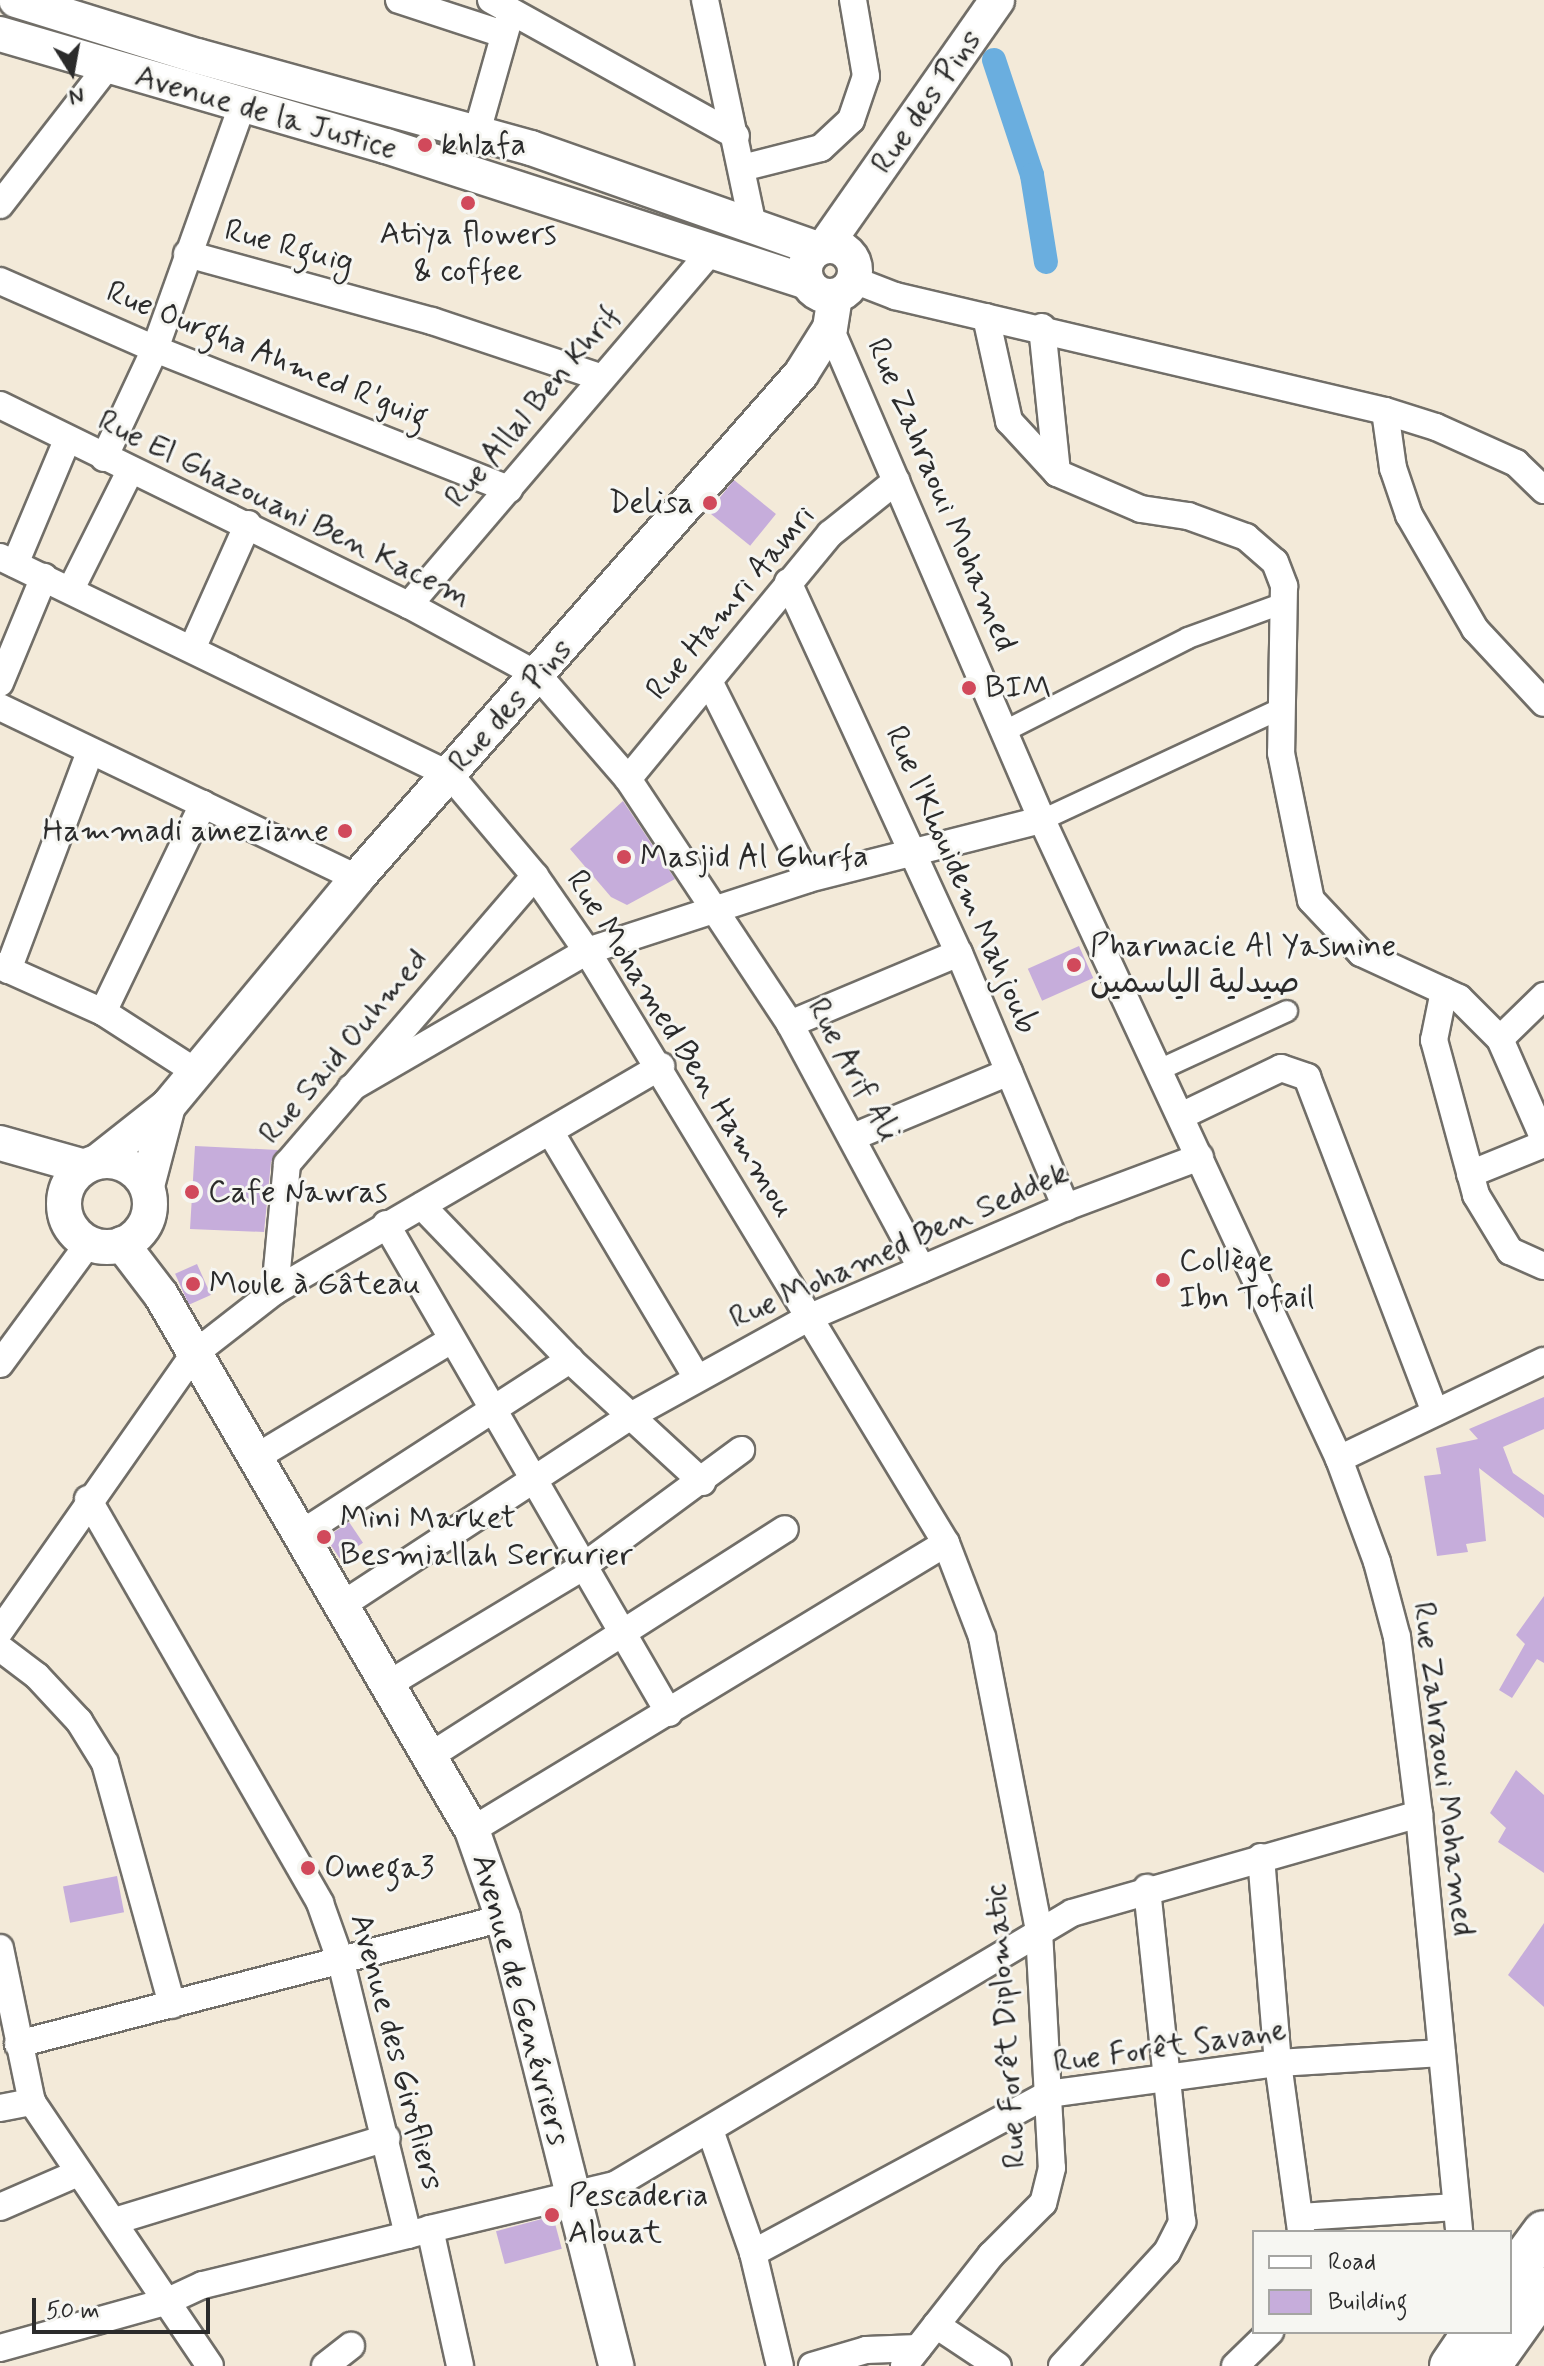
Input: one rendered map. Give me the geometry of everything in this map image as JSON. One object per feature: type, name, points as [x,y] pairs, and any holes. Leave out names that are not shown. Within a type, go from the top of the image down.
[{"type":"main road","points":[[1512,2275],[1544,2232]]},
{"type":"main road","points":[[1512,2334],[1544,2289]]},
{"type":"main road","points":[[1451,2366],[1473,2334]]},
{"type":"main road","points":[[1489,2366],[1512,2334]]},
{"type":"street","points":[[399,0],[502,15],[571,40],[736,136]]},
{"type":"street","points":[[705,0],[753,225]]},
{"type":"street","points":[[742,168],[821,148],[851,120],[866,76],[853,0]]},
{"type":"street","name":"Rue des Pins","points":[[91,1165],[168,1106],[193,1070],[357,878],[809,365],[831,276],[855,203],[997,0]]},
{"type":"street","name":"Avenue de la Justice","points":[[28,2],[477,132],[753,225],[831,276]]},
{"type":"street","points":[[477,132],[502,15]]},
{"type":"street","name":"Avenue de la Justice","points":[[0,34],[386,146],[710,253],[831,276]]},
{"type":"street","points":[[0,205],[107,67]]},
{"type":"street","points":[[104,458],[155,349],[242,106]]},
{"type":"street","name":"Rue Allal Ben Khrif","points":[[409,605],[710,253]]},
{"type":"street","name":"Rue Rguig","points":[[187,254],[432,321],[602,378]]},
{"type":"street","points":[[831,276],[986,317],[1042,327],[1385,411],[1436,427],[1516,463],[1544,490]]},
{"type":"street","name":"Rue Zahraoui Mohamed","points":[[831,276],[896,481],[1042,820],[1339,1459],[1377,1562],[1397,1637],[1419,1814],[1457,2220]]},
{"type":"street","name":"Rue Ourgha Ahmed R'guig","points":[[0,281],[155,349],[509,489]]},
{"type":"street","points":[[986,317],[1009,421],[1057,473],[1141,509],[1188,516],[1246,537],[1275,562],[1284,603],[1281,753],[1311,900],[1361,953],[1459,998],[1500,1039],[1544,1142],[1470,1174]]},
{"type":"street","points":[[1042,327],[1057,473]]},
{"type":"street","name":"Rue El Ghazouani Ben Kacem","points":[[0,405],[130,471],[248,524],[409,605],[538,675]]},
{"type":"street","points":[[1385,411],[1393,468],[1409,515],[1475,629],[1544,703]]},
{"type":"street","points":[[8,561],[67,440]]},
{"type":"street","points":[[71,589],[130,471]]},
{"type":"street","name":"Rue Hamri Aamri","points":[[628,779],[830,534],[896,481]]},
{"type":"street","points":[[192,649],[248,524]]},
{"type":"street","name":"Rue Mohamed Ben Hammou","points":[[8,561],[450,775],[535,876],[587,951],[661,1066],[808,1318],[946,1543]]},
{"type":"street","points":[[0,683],[44,577]]},
{"type":"street","name":"Rue l'Khouidem Mahjoub","points":[[788,582],[959,953],[1066,1207]]},
{"type":"street","points":[[1005,731],[1188,638],[1284,603]]},
{"type":"street","name":"Rue Arif Ali","points":[[538,675],[628,779],[716,909],[790,1024],[922,1269]]},
{"type":"street","points":[[709,681],[808,879]]},
{"type":"street","points":[[0,707],[357,878]]},
{"type":"street","points":[[351,1088],[587,951],[808,879],[915,856],[1042,820],[1282,708]]},
{"type":"street","points":[[90,752],[4,968],[103,1012],[193,1070]]},
{"type":"street","points":[[103,1012],[203,804]]},
{"type":"street","name":"Rue Said Ouhmed","points":[[275,1291],[287,1164],[535,876]]},
{"type":"street","points":[[790,1024],[959,953]]},
{"type":"street","points":[[1444,991],[1434,1040],[1470,1174],[1493,1231],[1510,1251],[1544,1266]]},
{"type":"street","points":[[1500,1039],[1544,996]]},
{"type":"street","points":[[1159,1070],[1287,1011]]},
{"type":"street","points":[[0,1631],[88,1499],[194,1354],[275,1291],[386,1224],[551,1133],[661,1066]]},
{"type":"street","points":[[1181,1116],[1281,1068],[1307,1077],[1435,1412]]},
{"type":"street","points":[[853,1137],[1009,1072]]},
{"type":"street","name":"Rue des Pins","points":[[147,1186],[168,1106]]},
{"type":"street","points":[[551,1133],[697,1378]]},
{"type":"street","points":[[0,1364],[106,1243],[144,1227],[149,1214],[147,1186],[121,1163],[91,1165],[7,1146]]},
{"type":"street","points":[[7,1146],[65,1196],[67,1218],[106,1243]]},
{"type":"street","name":"Rue Mohamed Ben Seddek","points":[[342,1605],[634,1414],[808,1318],[1066,1207],[1200,1157]]},
{"type":"street","points":[[65,1196],[91,1165]]},
{"type":"street","points":[[422,1206],[570,1360],[634,1414],[702,1482]]},
{"type":"street","points":[[386,1224],[581,1568],[669,1713]]},
{"type":"street","name":"Avenue de Genévriers","points":[[106,1243],[161,1295],[472,1830],[503,1918],[616,2366]]},
{"type":"street","points":[[255,1458],[450,1341]]},
{"type":"street","points":[[299,1535],[493,1414],[570,1360]]},
{"type":"street","points":[[1339,1459],[1544,1361]]},
{"type":"street","points":[[387,1685],[581,1568],[702,1482],[741,1450]]},
{"type":"street","name":"Avenue des Girofliers","points":[[88,1499],[320,1903],[341,1962],[387,2138],[460,2366]]},
{"type":"street","points":[[430,1756],[621,1637],[785,1529]]},
{"type":"street","points":[[472,1830],[946,1543]]},
{"type":"street","name":"Rue Forêt Diplomatic","points":[[911,2357],[991,2255],[1043,2203],[1053,2156],[1039,1931],[982,1637],[946,1543]]},
{"type":"street","points":[[0,1648],[37,1676],[79,1721],[105,1763],[172,2005]]},
{"type":"street","points":[[0,2348],[168,2301],[203,2285],[615,2185],[1072,1913],[1147,1888],[1419,1814]]},
{"type":"street","points":[[1261,1857],[1278,2063],[1301,2224],[1457,2220]]},
{"type":"street","points":[[1062,2366],[1167,2252],[1182,2222],[1147,1888]]},
{"type":"street","points":[[18,2044],[503,1918]]},
{"type":"street","points":[[0,1948],[32,2102],[76,2174],[115,2221],[210,2366]]},
{"type":"street","name":"Rue Forêt Savane","points":[[753,2253],[1048,2094],[1278,2063],[1442,2053]]},
{"type":"street","points":[[0,2108],[32,2102]]},
{"type":"street","points":[[710,2130],[753,2253],[780,2366]]},
{"type":"street","points":[[115,2221],[387,2138]]},
{"type":"street","points":[[0,2207],[76,2174]]},
{"type":"street","points":[[936,2325],[998,2366]]},
{"type":"street","points":[[1235,2366],[1268,2334]]},
{"type":"street","points":[[325,2366],[351,2346]]},
{"type":"street","points":[[812,2366],[866,2350],[911,2357]]},
{"type":"street","points":[[0,2355],[3,2366]]},
{"type":"building","points":[[734,480],[776,514],[750,546],[708,512]]},
{"type":"building","name":"Masjid Al Ghurfa","points":[[623,801],[675,879],[627,905],[611,897],[570,849]]},
{"type":"building","points":[[1079,946],[1093,978],[1042,1001],[1028,969]]},
{"type":"building","points":[[195,1146],[278,1150],[271,1162],[264,1232],[190,1229]]},
{"type":"building","name":"Moule à Gâteau","points":[[197,1264],[211,1295],[189,1305],[175,1274]]},
{"type":"building","points":[[1544,1397],[1544,1429],[1503,1447],[1513,1473],[1544,1495],[1544,1518],[1479,1468],[1486,1541],[1466,1544],[1468,1552],[1437,1556],[1424,1476],[1441,1474],[1436,1448],[1478,1439],[1469,1429]]},
{"type":"building","points":[[349,1522],[363,1543],[340,1558],[326,1538]]},
{"type":"building","points":[[1544,1596],[1544,1663],[1537,1659],[1512,1698],[1499,1690],[1525,1644],[1516,1635]]},
{"type":"building","points":[[1516,1770],[1544,1795],[1544,1873],[1498,1842],[1506,1828],[1490,1813]]},
{"type":"building","points":[[117,1876],[124,1912],[70,1923],[63,1886]]},
{"type":"building","points":[[1544,1923],[1544,2007],[1508,1975]]},
{"type":"building","points":[[553,2216],[562,2249],[505,2264],[496,2231]]},
{"type":"waterway","points":[[994,60],[1032,175],[1046,262]]},
{"type":"place","name":"khlafa","points":[[425,145]]},
{"type":"place","name":"Atiya flowers & coffee","points":[[468,203]]},
{"type":"place","name":"Delisa","points":[[710,503]]},
{"type":"place","name":"BIM","points":[[969,688]]},
{"type":"place","name":"Hammadi ameziane","points":[[345,831]]},
{"type":"place","name":"Masjid Al Ghurfa","points":[[624,857]]},
{"type":"place","name":"Pharmacie Al Yasmine صيدلية الياسمين","points":[[1074,965]]},
{"type":"place","name":"Cafe Nawras","points":[[192,1192]]},
{"type":"place","name":"Collège Ibn Tofail","points":[[1163,1280]]},
{"type":"place","name":"Moule à Gâteau","points":[[193,1284]]},
{"type":"place","name":"Mini Market Besmiallah Serrurier","points":[[324,1537]]},
{"type":"place","name":"Omega3","points":[[308,1868]]},
{"type":"place","name":"Pescaderia Alouat","points":[[552,2215]]}]
